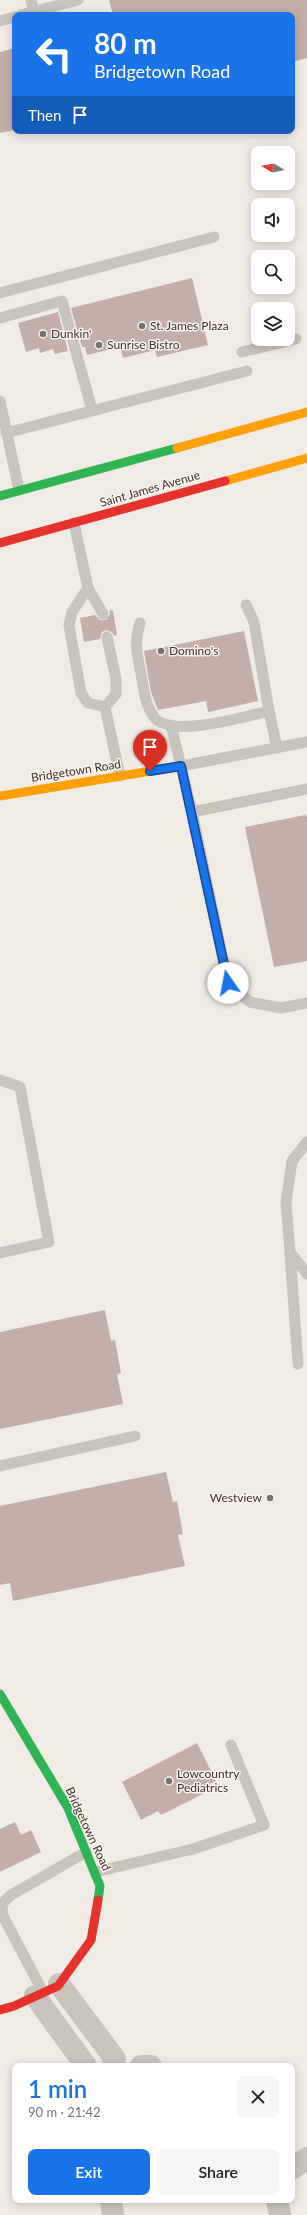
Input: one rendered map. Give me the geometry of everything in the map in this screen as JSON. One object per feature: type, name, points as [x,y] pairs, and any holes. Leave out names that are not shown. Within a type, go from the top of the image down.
[{"type":"main road","points":[[0,496],[307,412]]},
{"type":"main road","name":"Saint James Avenue","points":[[0,543],[307,458]]},
{"type":"main road","name":"Bridgetown Road","points":[[0,796],[181,766]]},
{"type":"main road","name":"Bridgetown Road","points":[[0,1694],[68,1808],[100,1886],[91,1940],[45,1991]]},
{"type":"main road","points":[[0,2010],[45,1991]]},
{"type":"street","points":[[45,1991],[84,2063]]},
{"type":"street","points":[[45,1991],[115,2059],[114,2063]]},
{"type":"street","points":[[295,2167],[307,2158]]},
{"type":"street","points":[[111,2203],[113,2215]]},
{"type":"street","points":[[278,2203],[280,2215]]},
{"type":"lane","points":[[31,0],[34,11]]},
{"type":"lane","points":[[31,12],[78,0]]},
{"type":"lane","points":[[0,21],[12,18]]},
{"type":"lane","points":[[0,294],[214,237]]},
{"type":"lane","points":[[0,318],[62,301],[92,410]]},
{"type":"lane","points":[[242,352],[296,338]]},
{"type":"lane","points":[[6,433],[247,371]]},
{"type":"lane","points":[[0,401],[6,433],[5,449],[19,490]]},
{"type":"lane","points":[[74,523],[88,588],[103,614]]},
{"type":"lane","points":[[88,588],[72,612],[69,625],[81,693],[88,703],[105,706]]},
{"type":"lane","points":[[246,605],[254,622],[269,711],[277,748]]},
{"type":"lane","points":[[140,623],[135,638],[146,701],[155,718],[171,725],[200,726],[269,711]]},
{"type":"lane","points":[[105,706],[116,694],[116,679],[107,637]]},
{"type":"lane","points":[[105,706],[120,776]]},
{"type":"lane","points":[[171,725],[192,812],[228,983],[250,1002],[281,1008],[307,1003]]},
{"type":"lane","points":[[181,766],[307,742]]},
{"type":"lane","points":[[192,812],[307,789]]},
{"type":"lane","points":[[0,1080],[20,1087],[49,1242],[0,1253]]},
{"type":"lane","points":[[298,1364],[286,1202],[292,1161],[307,1142]]},
{"type":"lane","points":[[290,1252],[307,1274]]},
{"type":"lane","points":[[0,1466],[135,1436]]},
{"type":"lane","points":[[95,1872],[193,1849],[264,1825],[231,1744]]},
{"type":"lane","points":[[45,1991],[4,1918],[1,1908],[3,1903],[11,1895],[33,1881],[86,1852]]},
{"type":"building","points":[[109,0],[307,0],[307,58],[295,61],[295,12],[112,12]]},
{"type":"building","points":[[12,49],[12,131],[0,133],[0,52]]},
{"type":"building","name":"St. James Plaza","points":[[192,278],[208,345],[157,357],[155,350],[123,358],[120,347],[87,355],[85,347],[82,347],[71,308]]},
{"type":"building","points":[[58,312],[68,351],[55,354],[53,349],[40,353],[39,348],[26,352],[18,323]]},
{"type":"building","points":[[109,610],[113,611],[117,635],[114,636],[112,632],[106,630],[102,632],[100,639],[84,642],[80,618],[95,615],[100,620],[106,620],[110,614]]},
{"type":"building","points":[[244,631],[258,701],[208,712],[206,701],[158,710],[151,692],[144,651]]},
{"type":"building","points":[[305,815],[307,817],[307,961],[274,967],[245,827]]},
{"type":"building","points":[[105,1310],[111,1341],[115,1340],[121,1373],[117,1374],[123,1404],[0,1429],[0,1332]]},
{"type":"building","points":[[166,1472],[173,1502],[177,1501],[183,1534],[178,1535],[185,1566],[13,1601],[10,1583],[0,1585],[0,1506]]},
{"type":"building","name":"Lowcountry Pediatrics","points":[[197,1743],[216,1781],[204,1787],[207,1792],[161,1815],[158,1811],[141,1820],[122,1782]]},
{"type":"building","points":[[15,1822],[21,1835],[31,1830],[41,1852],[0,1872],[0,1829]]},
{"type":"traffic: fast","points":[[0,496],[177,448]]},
{"type":"traffic: fast","points":[[0,1694],[68,1808],[100,1886],[98,1900]]},
{"type":"traffic: slow","points":[[177,448],[307,412]]},
{"type":"traffic: slow","points":[[225,481],[307,458]]},
{"type":"traffic: slow","points":[[0,796],[181,766]]},
{"type":"traffic: jam","points":[[0,543],[225,481]]},
{"type":"traffic: jam","points":[[0,2010],[14,2006],[58,1986],[91,1940],[98,1900]]},
{"type":"place","name":"St. James Plaza","points":[[142,326]]},
{"type":"place","name":"Dunkin'","points":[[43,334]]},
{"type":"place","name":"Sunrise Bistro","points":[[99,345]]},
{"type":"place","name":"Domino's","points":[[161,651]]},
{"type":"place","name":"Westview","points":[[270,1498]]},
{"type":"place","name":"Lowcountry Pediatrics","points":[[169,1781]]},
{"type":"route","points":[[150,771],[181,766],[228,983]]}]
